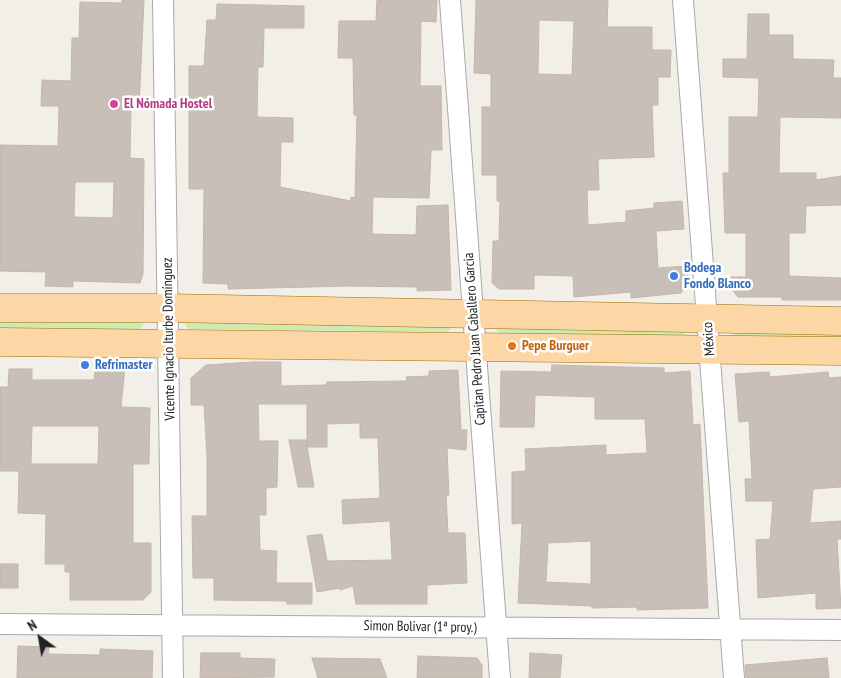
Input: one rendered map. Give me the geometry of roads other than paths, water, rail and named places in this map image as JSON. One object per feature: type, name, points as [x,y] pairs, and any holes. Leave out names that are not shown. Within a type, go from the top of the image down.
[{"type":"main road","points":[[0,308],[168,308],[841,321]]},
{"type":"main road","points":[[0,342],[841,351]]},
{"type":"street","name":"Vicente Ignacio Iturbe Domínguez","points":[[163,0],[173,678]]},
{"type":"street","name":"Capitan Pedro Juan Caballero Garcia","points":[[450,0],[500,678]]},
{"type":"street","name":"México","points":[[683,0],[734,678]]},
{"type":"street","name":"Simon Bolivar (1ª proy.)","points":[[0,624],[841,630]]},
{"type":"place","name":"El Nómada Hostel","points":[[114,104]]},
{"type":"place","name":"Bodega Fondo Blanco","points":[[674,276]]},
{"type":"place","name":"Pepe Burguer","points":[[512,346]]},
{"type":"place","name":"Refrimaster","points":[[85,365]]}]
